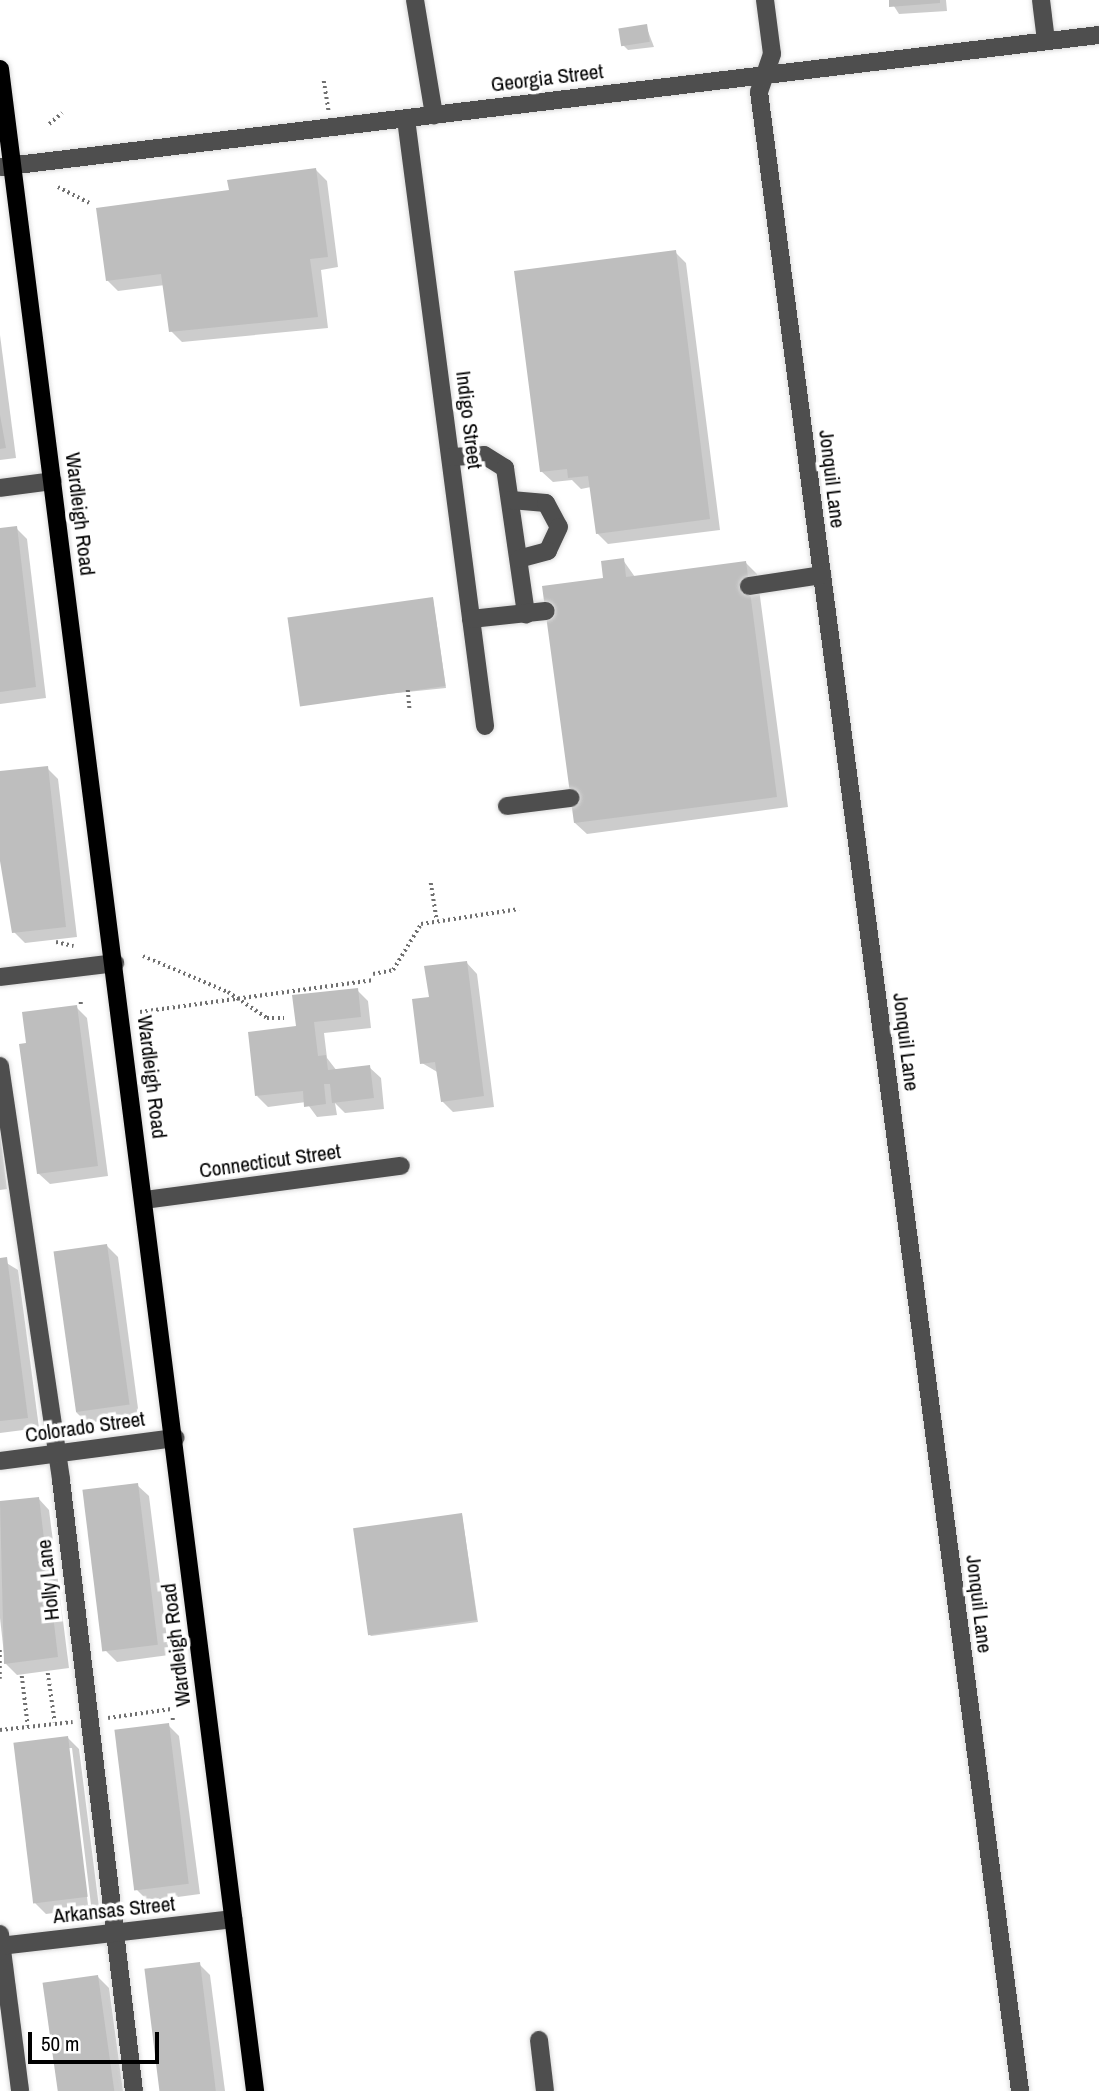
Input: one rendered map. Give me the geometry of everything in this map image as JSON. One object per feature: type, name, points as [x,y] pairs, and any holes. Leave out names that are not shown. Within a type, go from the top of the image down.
[{"type":"main road","name":"Wardleigh Road","points":[[0,69],[6,166],[53,481],[255,2091]]},
{"type":"street","points":[[415,0],[434,115]]},
{"type":"street","name":"Jonquil Lane","points":[[765,0],[772,54],[759,92],[1020,2091]]},
{"type":"street","points":[[1041,0],[1046,41]]},
{"type":"street","name":"Georgia Street","points":[[6,166],[1099,35]]},
{"type":"street","name":"Indigo Street","points":[[406,119],[485,726]]},
{"type":"street","points":[[451,457],[484,455],[502,464],[511,500],[526,614]]},
{"type":"street","points":[[0,488],[53,481]]},
{"type":"street","points":[[511,500],[546,503],[559,527],[548,551],[519,559]]},
{"type":"street","points":[[749,586],[822,575]]},
{"type":"street","points":[[471,620],[546,611]]},
{"type":"street","points":[[507,806],[570,798]]},
{"type":"street","points":[[0,977],[115,963]]},
{"type":"street","name":"Holly Lane","points":[[0,1066],[57,1454],[134,2091]]},
{"type":"street","name":"Connecticut Street","points":[[145,1200],[401,1166]]},
{"type":"street","name":"Colorado Street","points":[[0,1461],[175,1438]]},
{"type":"street","name":"Arkansas Street","points":[[0,1942],[116,1934],[233,1919]]},
{"type":"street","points":[[0,1942],[20,2091]]},
{"type":"street","points":[[539,2040],[545,2091]]},
{"type":"path","points":[[49,124],[62,113]]},
{"type":"path","points":[[58,187],[89,203]]},
{"type":"path","points":[[408,691],[410,712]]},
{"type":"path","points":[[431,883],[437,921]]},
{"type":"path","points":[[373,974],[393,970],[421,924],[519,909]]},
{"type":"path","points":[[56,942],[74,946]]},
{"type":"path","points":[[143,956],[239,999],[267,1018],[284,1018]]},
{"type":"path","points":[[140,1012],[374,980]]},
{"type":"path","points":[[0,1650],[0,1679]]},
{"type":"path","points":[[48,1673],[55,1724]]},
{"type":"path","points":[[22,1676],[29,1727]]},
{"type":"path","points":[[108,1718],[171,1709]]},
{"type":"path","points":[[0,1730],[73,1722]]},
{"type":"building","points":[[889,0],[940,0],[940,3],[889,7]]},
{"type":"building","points":[[647,24],[650,42],[621,46],[618,29]]},
{"type":"building","points":[[316,168],[328,257],[310,259],[318,317],[169,332],[161,274],[106,281],[96,208],[229,190],[227,180]]},
{"type":"building","points":[[676,250],[710,519],[596,534],[588,476],[568,478],[567,469],[540,472],[514,271]]},
{"type":"building","points":[[0,415],[6,448],[0,449]]},
{"type":"building","points":[[17,526],[36,687],[0,692],[0,528]]},
{"type":"building","points":[[624,558],[626,577],[746,561],[777,797],[574,823],[542,586],[603,578],[601,561]]},
{"type":"building","points":[[433,597],[446,686],[300,707],[287,617]]},
{"type":"building","points":[[48,766],[66,927],[12,933],[0,861],[0,771]]},
{"type":"building","points":[[467,961],[484,1096],[441,1102],[435,1062],[420,1064],[412,999],[429,997],[424,966]]},
{"type":"building","points":[[358,988],[361,1017],[314,1022],[318,1056],[326,1055],[328,1070],[370,1065],[374,1098],[332,1103],[330,1084],[324,1084],[326,1104],[304,1107],[303,1091],[255,1096],[248,1032],[296,1026],[292,995]]},
{"type":"building","points":[[77,1005],[98,1166],[37,1174],[19,1044],[26,1043],[22,1012]]},
{"type":"building","points":[[107,1244],[130,1404],[76,1412],[54,1252]]},
{"type":"building","points":[[7,1257],[28,1418],[0,1421],[0,1258]]},
{"type":"building","points":[[138,1483],[158,1645],[102,1652],[82,1490]]},
{"type":"building","points":[[39,1497],[58,1657],[4,1664],[0,1501]]},
{"type":"building","points":[[462,1513],[477,1620],[368,1635],[353,1528]]},
{"type":"building","points":[[169,1723],[189,1884],[134,1890],[114,1730]]},
{"type":"building","points":[[68,1736],[88,1897],[33,1903],[13,1743]]},
{"type":"building","points":[[200,1962],[216,2091],[159,2091],[144,1969]]},
{"type":"building","points":[[98,1975],[114,2091],[58,2091],[43,1983]]}]
